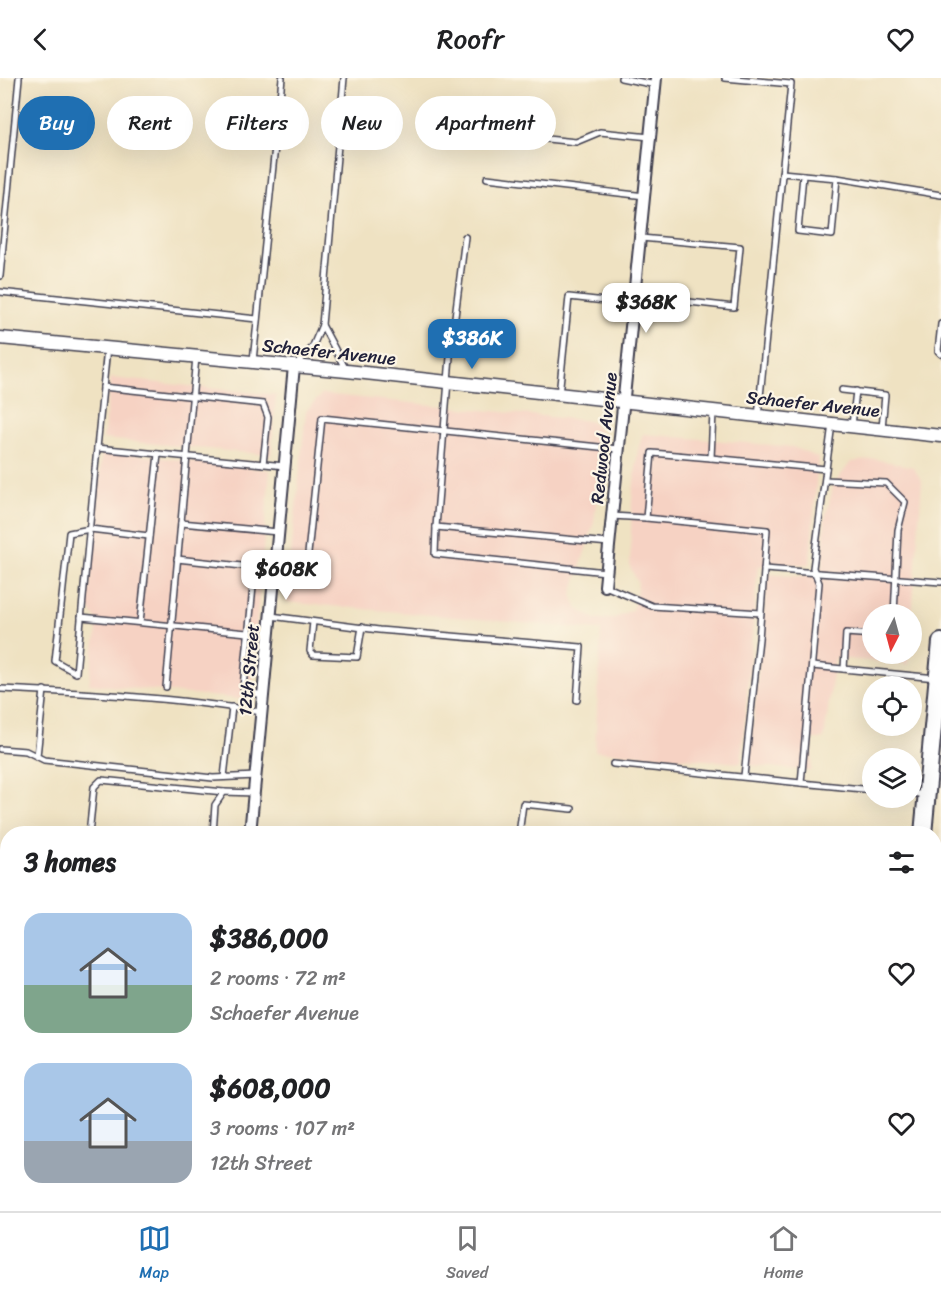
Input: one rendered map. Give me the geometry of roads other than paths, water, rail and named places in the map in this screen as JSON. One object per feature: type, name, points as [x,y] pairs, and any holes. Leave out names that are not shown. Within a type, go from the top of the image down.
[{"type":"main road","points":[[922,784],[936,738],[941,642]]},
{"type":"main road","points":[[920,808],[922,826]]},
{"type":"street","name":"Redwood Avenue","points":[[605,586],[656,82]]},
{"type":"street","name":"Schaefer Avenue","points":[[0,338],[347,371],[941,436]]},
{"type":"street","name":"12th Street","points":[[251,826],[294,366]]},
{"type":"lane","points":[[0,276],[19,78]]},
{"type":"lane","points":[[252,362],[282,78]]},
{"type":"lane","points":[[294,366],[312,348],[322,325],[344,78]]},
{"type":"lane","points":[[621,78],[630,82],[656,82]]},
{"type":"lane","points":[[725,78],[791,84],[758,417]]},
{"type":"lane","points":[[556,140],[576,142],[600,132],[650,137]]},
{"type":"lane","points":[[782,173],[837,178],[941,195]]},
{"type":"lane","points":[[803,176],[798,231],[832,235],[837,178]]},
{"type":"lane","points":[[487,178],[645,196]]},
{"type":"lane","points":[[465,237],[444,429],[435,554],[606,572]]},
{"type":"lane","points":[[559,396],[569,297],[734,307],[740,247],[641,237]]},
{"type":"lane","points":[[0,292],[257,319]]},
{"type":"lane","points":[[941,324],[938,351],[941,354]]},
{"type":"lane","points":[[322,325],[347,371]]},
{"type":"lane","points":[[107,348],[97,448],[90,529],[76,673],[55,661],[69,533],[90,529],[149,536]]},
{"type":"lane","points":[[166,687],[196,357]]},
{"type":"lane","points":[[103,387],[263,404],[268,417],[262,464]]},
{"type":"lane","points":[[842,390],[885,395],[882,430]]},
{"type":"lane","points":[[852,427],[856,391]]},
{"type":"lane","points":[[711,458],[713,412]]},
{"type":"lane","points":[[177,559],[306,573],[322,418],[620,449]]},
{"type":"lane","points":[[801,783],[819,583],[815,572],[832,424]]},
{"type":"lane","points":[[97,448],[285,466]]},
{"type":"lane","points":[[646,518],[652,453],[826,469]]},
{"type":"lane","points":[[140,622],[158,454]]},
{"type":"lane","points":[[825,480],[886,483],[905,502],[898,530],[895,604]]},
{"type":"lane","points":[[612,516],[767,530],[744,776]]},
{"type":"lane","points":[[181,523],[278,532]]},
{"type":"lane","points":[[436,527],[609,543]]},
{"type":"lane","points":[[255,567],[243,687],[248,692],[263,695]]},
{"type":"lane","points":[[764,568],[941,582]]},
{"type":"lane","points":[[605,586],[652,606],[761,613]]},
{"type":"lane","points":[[271,616],[362,627],[580,647],[577,700]]},
{"type":"lane","points":[[81,617],[269,635]]},
{"type":"lane","points":[[313,621],[310,651],[313,655],[357,657],[362,627]]},
{"type":"lane","points":[[844,669],[846,633],[862,634]]},
{"type":"lane","points":[[812,666],[938,679]]},
{"type":"lane","points":[[0,689],[44,690],[232,707],[262,712]]},
{"type":"lane","points":[[37,756],[44,690]]},
{"type":"lane","points":[[224,777],[232,707]]},
{"type":"lane","points":[[0,749],[26,751],[44,760],[224,777],[256,776]]},
{"type":"lane","points":[[613,764],[862,789]]},
{"type":"lane","points":[[89,826],[94,787],[101,780],[254,793]]},
{"type":"lane","points":[[213,826],[214,805],[224,792]]},
{"type":"lane","points":[[520,826],[523,804],[572,808]]}]
